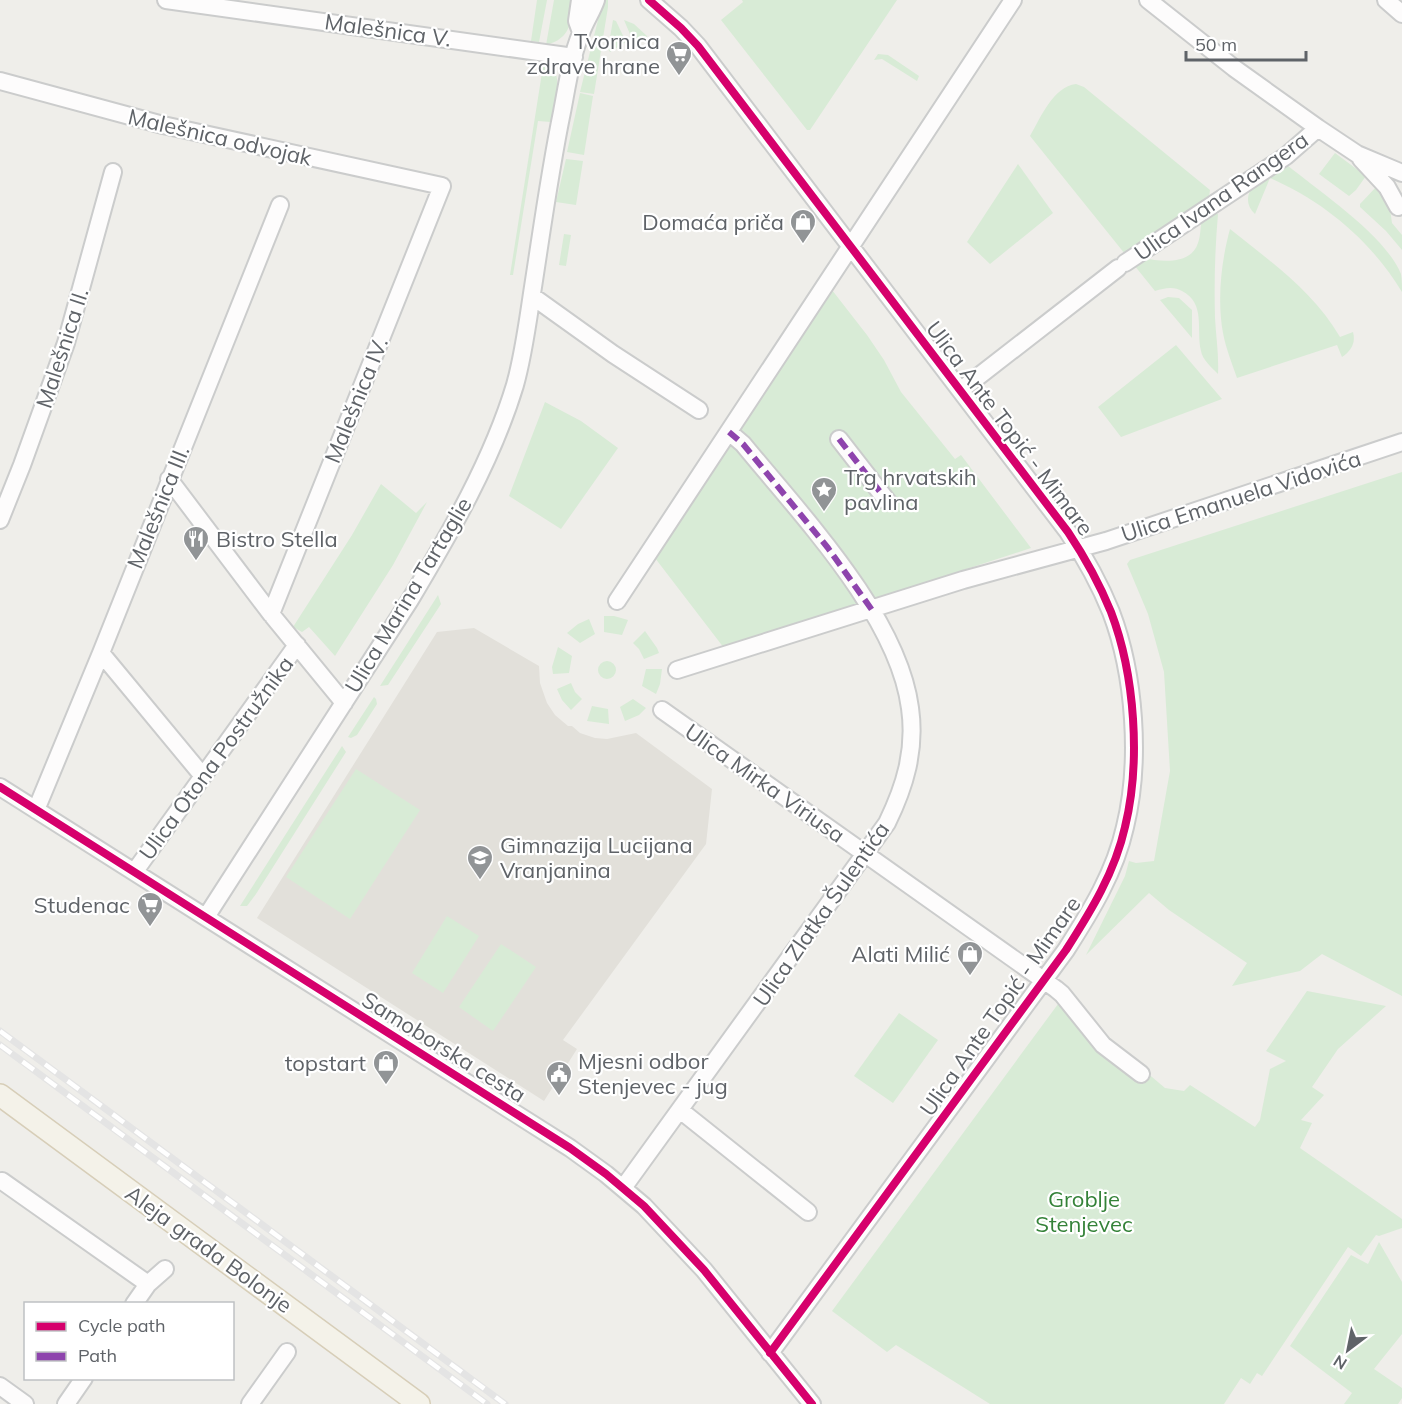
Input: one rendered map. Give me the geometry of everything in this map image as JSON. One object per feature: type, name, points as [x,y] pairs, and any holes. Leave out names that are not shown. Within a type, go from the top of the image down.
[{"type":"main road","name":"Aleja grada Bolonje","points":[[0,1095],[419,1404]]},
{"type":"street","name":"Malešnica V.","points":[[166,0],[574,57]]},
{"type":"street","name":"Ulica Marina Tartaglie","points":[[580,0],[577,21],[581,32]]},
{"type":"street","name":"Ulica Marina Tartaglie","points":[[206,917],[435,558],[494,440],[507,409],[521,361],[561,113],[581,32],[591,15],[596,0]]},
{"type":"street","name":"Ulica Ante Topić - Mimare","points":[[649,0],[698,46],[961,390],[1078,549],[1111,611],[1131,697],[1132,780],[1125,828],[1111,869],[1092,909],[1043,981],[771,1353]]},
{"type":"street","points":[[617,601],[1013,0]]},
{"type":"street","points":[[1149,0],[1234,68],[1356,154],[1388,187],[1401,207]]},
{"type":"street","points":[[1386,0],[1402,14]]},
{"type":"street","name":"Malešnica odvojak","points":[[0,81],[163,125],[442,186]]},
{"type":"street","name":"Ulica Ivana Rangera","points":[[961,390],[1121,266],[1286,156],[1318,128]]},
{"type":"street","points":[[1356,154],[1402,173]]},
{"type":"street","name":"Malešnica II.","points":[[0,520],[66,344],[113,172]]},
{"type":"street","name":"Malešnica IV.","points":[[271,614],[442,186]]},
{"type":"street","name":"Malešnica III.","points":[[36,810],[280,205]]},
{"type":"street","points":[[532,296],[613,354],[699,410]]},
{"type":"street","name":"Ulica Zlatka Šulentića","points":[[623,1188],[887,823],[902,792],[912,739],[910,708],[902,674],[888,639],[872,610],[828,548],[743,444],[729,432]]},
{"type":"street","points":[[839,439],[888,502]]},
{"type":"street","name":"Ulica Emanuela Vidovića","points":[[1078,549],[1263,490],[1402,442]]},
{"type":"street","points":[[169,479],[271,614],[344,703]]},
{"type":"street","points":[[677,670],[963,580],[1078,549]]},
{"type":"street","name":"Ulica Otona Postružnika","points":[[135,871],[297,645]]},
{"type":"street","points":[[101,653],[202,775]]},
{"type":"street","name":"Ulica Mirka Viriusa","points":[[662,710],[1062,994],[1103,1045],[1141,1074]]},
{"type":"street","name":"Samoborska cesta","points":[[0,787],[570,1148],[623,1188],[644,1206],[704,1270],[812,1404]]},
{"type":"street","points":[[680,1110],[808,1212]]},
{"type":"street","points":[[2,1181],[148,1284]]},
{"type":"street","points":[[135,1302],[148,1284],[165,1269]]},
{"type":"street","points":[[250,1404],[287,1352]]},
{"type":"street","points":[[66,1404],[83,1380]]},
{"type":"street","points":[[0,1386],[25,1404]]},
{"type":"shaded area","name":"Gimnazija Lucijana Vranjanina","points":[[474,628],[539,666],[540,683],[547,703],[555,715],[568,726],[595,738],[607,739],[636,733],[712,789],[706,844],[563,1040],[577,1049],[544,1101],[257,918],[437,632]]},
{"type":"green space","points":[[537,0],[547,0],[539,42],[531,41]]},
{"type":"green space","points":[[554,0],[575,0],[565,33],[555,42],[546,45]]},
{"type":"green space","points":[[603,0],[608,0],[608,7],[594,94],[580,92]]},
{"type":"green space","points":[[742,0],[897,0],[810,130],[807,130],[721,20],[743,2]]},
{"type":"green space","points":[[613,20],[616,21],[626,42],[610,52],[608,49]]},
{"type":"green space","points":[[624,20],[634,24],[647,36],[646,39],[632,39]]},
{"type":"green space","points":[[878,54],[888,55],[919,76],[917,81],[882,59],[874,60]]},
{"type":"green space","points":[[544,60],[555,72],[556,97],[551,122],[538,121],[513,275],[510,275]]},
{"type":"green space","points":[[1076,84],[1084,87],[1210,190],[1209,197],[1125,254],[1030,136],[1054,97],[1068,86]]},
{"type":"green space","points":[[580,93],[593,96],[584,155],[567,152]]},
{"type":"green space","points":[[1335,153],[1366,176],[1349,196],[1319,174]]},
{"type":"green space","points":[[566,159],[583,161],[576,205],[556,202]]},
{"type":"green space","points":[[1018,164],[1053,213],[990,264],[967,242]]},
{"type":"green space","points":[[1287,165],[1367,229],[1381,244],[1401,274],[1402,292],[1376,256],[1345,225],[1328,211],[1290,188],[1270,178],[1255,214],[1249,206],[1250,191]]},
{"type":"green space","points":[[1378,185],[1389,202],[1392,223],[1402,235],[1402,250],[1386,231],[1360,207],[1360,204]]},
{"type":"green space","points":[[1213,213],[1218,214],[1215,253],[1215,318],[1218,374],[1202,354],[1199,318],[1190,296],[1176,288],[1155,291],[1134,265],[1144,258],[1167,261],[1189,255],[1198,243],[1202,220]]},
{"type":"green space","points":[[1230,229],[1304,291],[1340,337],[1353,332],[1353,343],[1348,352],[1342,357],[1337,345],[1237,378],[1224,339],[1220,307],[1222,268]]},
{"type":"green space","points":[[564,234],[571,235],[566,266],[559,265]]},
{"type":"green space","points":[[832,290],[884,360],[901,392],[955,459],[961,455],[1031,548],[724,648],[655,558]]},
{"type":"green space","points":[[1168,297],[1179,298],[1192,310],[1192,338],[1160,300]]},
{"type":"green space","points":[[1176,345],[1222,399],[1121,437],[1098,407]]},
{"type":"green space","points":[[545,402],[581,421],[618,448],[561,529],[509,496]]},
{"type":"green space","points":[[1402,472],[1402,996],[1322,954],[1300,971],[1232,986],[1247,963],[1169,910],[1149,893],[1086,955],[1125,876],[1129,861],[1136,863],[1154,861],[1170,771],[1164,672],[1148,614],[1127,564],[1130,560]]},
{"type":"green space","points":[[381,484],[416,513],[427,502],[393,565],[335,656],[309,627],[302,632],[293,627],[352,535]]},
{"type":"green space","points":[[438,595],[441,604],[388,685],[380,686]]},
{"type":"green space","points":[[604,616],[628,620],[622,635],[604,632]]},
{"type":"green space","points":[[589,619],[595,634],[580,643],[567,633],[578,624]]},
{"type":"green space","points":[[645,631],[659,653],[644,659],[633,643]]},
{"type":"green space","points":[[558,647],[572,656],[569,673],[553,674],[552,667]]},
{"type":"green space","points":[[603,661],[611,661],[616,666],[614,677],[603,679],[598,674],[598,666]]},
{"type":"green space","points":[[646,669],[662,669],[656,694],[642,686]]},
{"type":"green space","points":[[571,683],[575,692],[582,699],[571,710],[562,700],[557,689]]},
{"type":"green space","points":[[374,697],[377,704],[357,735],[348,737]]},
{"type":"green space","points":[[633,699],[646,708],[639,715],[625,721],[620,707]]},
{"type":"green space","points":[[592,706],[608,709],[609,724],[587,721]]},
{"type":"green space","points":[[342,746],[346,752],[256,894],[247,906],[240,906]]},
{"type":"green space","points":[[356,769],[420,810],[350,919],[286,877]]},
{"type":"green space","points":[[447,916],[479,936],[443,993],[412,973]]},
{"type":"green space","points":[[501,944],[536,967],[493,1031],[459,1007]]},
{"type":"green space","name":"Groblje Stenjevec","points":[[1307,991],[1386,1006],[1338,1049],[1312,1087],[1324,1095],[1301,1120],[1312,1123],[1300,1148],[1402,1219],[1402,1228],[1376,1235],[1361,1256],[1348,1247],[1262,1376],[1257,1373],[1250,1384],[1241,1378],[1224,1404],[990,1404],[896,1345],[887,1352],[832,1311],[1061,1000],[1165,1088],[1184,1091],[1190,1085],[1255,1127],[1260,1120],[1270,1069],[1286,1061],[1266,1051]]},
{"type":"green space","points":[[899,1013],[938,1040],[893,1103],[854,1076]]},
{"type":"green space","points":[[1379,1242],[1402,1282],[1402,1334],[1374,1369],[1402,1388],[1402,1398],[1398,1404],[1344,1404],[1352,1393],[1290,1346],[1351,1255],[1368,1264]]},
{"type":"railway","points":[[0,1031],[505,1404]]},
{"type":"railway","points":[[0,1045],[487,1404]]},
{"type":"marked path","points":[[729,432],[743,444],[828,548],[872,610]]},
{"type":"marked path","points":[[839,439],[888,502]]},
{"type":"cycle path","points":[[649,0],[698,46],[1068,532],[1102,591],[1111,612],[1126,663],[1133,719],[1133,775],[1125,827],[1109,875],[1093,906],[1066,950],[770,1353]]},
{"type":"cycle path","points":[[0,787],[570,1148],[606,1174],[644,1206],[704,1270],[812,1404]]},
{"type":"place","name":"Tvornica zdrave hrane","points":[[679,77]]},
{"type":"place","name":"Domaća priča","points":[[803,245]]},
{"type":"place","name":"Trg hrvatskih pavlina","points":[[824,513]]},
{"type":"place","name":"Bistro Stella","points":[[196,562]]},
{"type":"place","name":"Gimnazija Lucijana Vranjanina","points":[[480,881]]},
{"type":"place","name":"Studenac","points":[[150,928]]},
{"type":"place","name":"Alati Milić","points":[[970,977]]},
{"type":"place","name":"topstart","points":[[386,1086]]},
{"type":"place","name":"Mjesni odbor Stenjevec - jug","points":[[559,1097]]}]
